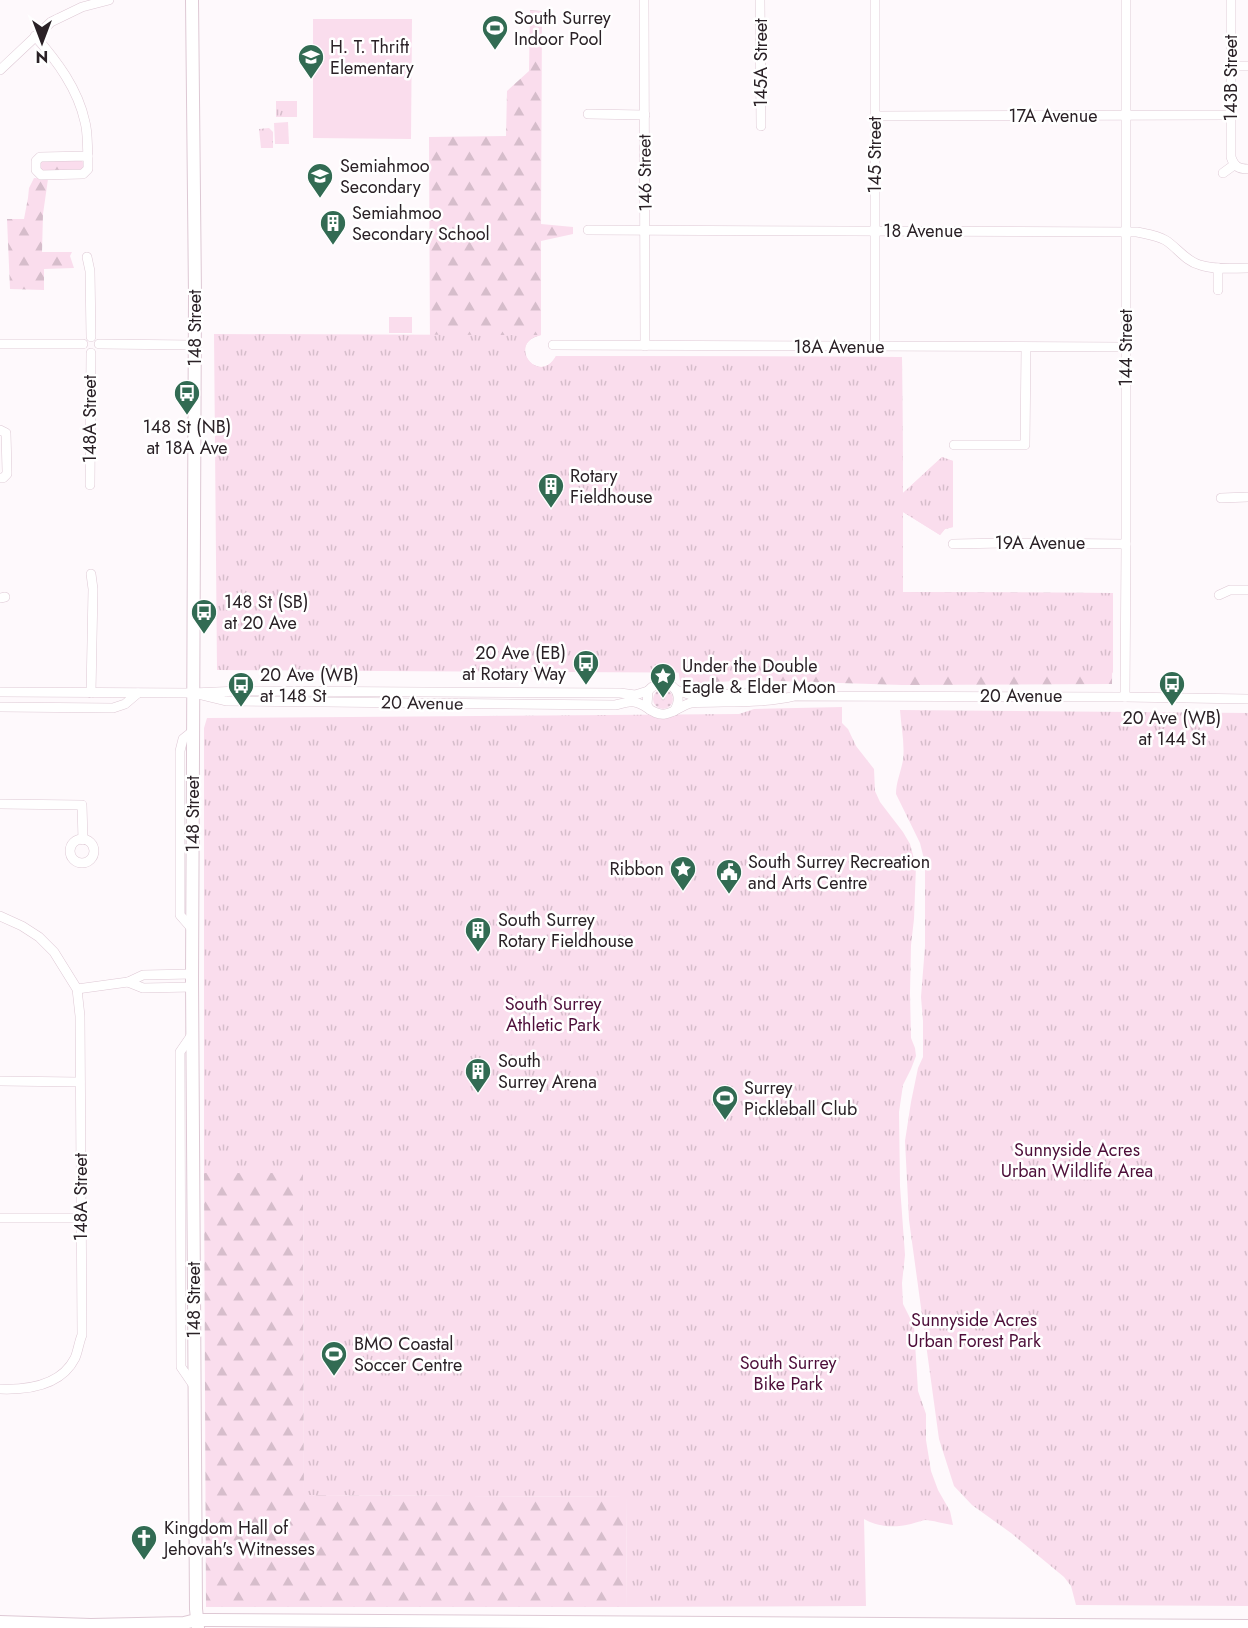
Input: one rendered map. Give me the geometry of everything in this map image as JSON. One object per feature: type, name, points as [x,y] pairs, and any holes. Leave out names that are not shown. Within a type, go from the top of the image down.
[{"type":"main road","name":"148 Street","points":[[192,0],[195,345],[194,1386],[197,1624]]},
{"type":"main road","points":[[0,1620],[137,1616],[184,1617],[197,1624],[1248,1626]]},
{"type":"street","points":[[0,70],[51,22],[82,7],[110,0]]},
{"type":"street","name":"146 Street","points":[[644,0],[645,346]]},
{"type":"street","name":"145A Street","points":[[760,0],[761,126]]},
{"type":"street","name":"145 Street","points":[[875,0],[875,346]]},
{"type":"street","points":[[1116,0],[1126,0]]},
{"type":"street","name":"144 Street","points":[[1125,697],[1126,0]]},
{"type":"street","name":"143B Street","points":[[1231,0],[1232,161]]},
{"type":"street","points":[[35,36],[68,78],[86,122],[88,156],[88,169],[83,174],[41,175],[36,170],[36,161],[40,157],[88,156]]},
{"type":"street","points":[[1231,66],[1248,66]]},
{"type":"street","points":[[588,114],[645,115]]},
{"type":"street","name":"17A Avenue","points":[[875,116],[1230,115]]},
{"type":"street","points":[[1223,173],[1232,161],[1240,169],[1248,169]]},
{"type":"street","name":"18 Avenue","points":[[588,230],[1144,233],[1165,240],[1188,260],[1199,265],[1218,268],[1248,268]]},
{"type":"street","points":[[87,257],[90,271],[86,351],[91,353],[97,350],[99,344]]},
{"type":"street","points":[[1218,268],[1218,290]]},
{"type":"street","points":[[0,344],[96,339],[99,344]]},
{"type":"street","points":[[99,344],[195,345]]},
{"type":"street","name":"18A Avenue","points":[[553,345],[1126,347]]},
{"type":"street","points":[[954,445],[1025,445],[1026,347]]},
{"type":"street","name":"148A Street","points":[[90,485],[91,353]]},
{"type":"street","points":[[0,430],[6,433],[7,471],[7,474],[0,478]]},
{"type":"street","points":[[1221,498],[1248,497]]},
{"type":"street","name":"19A Avenue","points":[[953,544],[1126,544]]},
{"type":"street","points":[[91,574],[93,589],[91,693]]},
{"type":"street","points":[[1219,595],[1230,590],[1248,590]]},
{"type":"street","points":[[657,684],[668,684],[676,690],[679,700],[674,711],[662,715],[650,710],[646,699],[648,692],[657,684]]},
{"type":"street","name":"20 Avenue","points":[[676,690],[691,695],[785,693],[795,696]]},
{"type":"street","name":"20 Avenue","points":[[0,692],[260,691],[620,693],[635,695],[648,692]]},
{"type":"street","points":[[0,707],[113,708],[125,704],[138,693]]},
{"type":"street","name":"20 Avenue","points":[[193,693],[226,701],[603,705],[635,702],[650,710]]},
{"type":"street","name":"20 Avenue","points":[[674,711],[691,703],[795,696],[1248,699]]},
{"type":"street","points":[[0,804],[82,805],[83,840]]},
{"type":"street","points":[[0,916],[39,937],[54,952],[77,989],[128,982],[143,987],[193,981]]},
{"type":"street","name":"148A Street","points":[[0,1389],[19,1390],[40,1386],[60,1376],[74,1359],[81,1335],[80,1016],[77,989]]},
{"type":"street","points":[[0,1081],[80,1082]]},
{"type":"street","points":[[0,1218],[81,1218]]},
{"type":"green space","points":[[530,10],[542,11],[541,224],[573,227],[573,234],[541,241],[541,335],[531,339],[526,346],[525,353],[529,360],[541,367],[549,364],[556,356],[902,357],[903,493],[942,457],[953,461],[953,527],[945,529],[940,535],[903,512],[903,592],[1113,593],[1112,684],[902,685],[748,680],[691,684],[680,681],[677,663],[711,411],[430,348],[429,137],[506,136],[507,91],[529,71]]},
{"type":"green space","points":[[313,19],[412,19],[411,139],[313,138]]},
{"type":"green space","points":[[276,101],[297,101],[297,117],[276,117]]},
{"type":"green space","points":[[288,122],[289,144],[275,144],[274,123]]},
{"type":"green space","points":[[269,128],[273,132],[273,148],[261,148],[259,129]]},
{"type":"green space","points":[[81,160],[84,167],[80,170],[42,171],[38,163],[39,161]]},
{"type":"green space","points":[[34,178],[48,179],[43,214],[42,252],[72,252],[70,256],[74,268],[44,269],[44,290],[10,289],[7,219],[24,219],[29,188]]},
{"type":"green space","points":[[389,317],[412,317],[412,333],[389,333]]},
{"type":"green space","points":[[214,334],[541,335],[531,339],[526,346],[525,353],[534,365],[541,367],[549,364],[556,356],[902,357],[903,493],[942,457],[953,461],[953,527],[945,529],[940,535],[903,512],[903,592],[1113,593],[1113,672],[1111,675],[217,670]]},
{"type":"green space","points":[[663,689],[670,692],[673,699],[670,706],[663,709],[656,706],[653,699],[656,692]]},
{"type":"green space","name":"South Surrey Athletic Park","points":[[842,707],[842,723],[874,769],[875,791],[880,802],[910,844],[916,866],[910,993],[911,1038],[916,1056],[903,1085],[899,1112],[900,1186],[905,1255],[902,1283],[903,1304],[914,1326],[918,1391],[926,1414],[926,1440],[931,1471],[938,1490],[950,1511],[953,1525],[925,1520],[905,1525],[886,1526],[864,1519],[866,1606],[627,1607],[626,1497],[304,1495],[303,1173],[204,1173],[204,728],[207,718],[739,714],[754,709]]},
{"type":"green space","name":"Sunnyside Acres Urban Wildlife Area","points":[[900,710],[1248,713],[1248,1606],[1076,1605],[1071,1586],[1064,1577],[1011,1533],[972,1505],[954,1486],[939,1439],[909,1220],[905,1141],[918,1068],[923,1057],[921,997],[925,946],[925,863],[920,843],[896,794],[903,754]]},
{"type":"green space","points":[[204,1173],[303,1173],[304,1495],[626,1497],[627,1607],[206,1607]]},
{"type":"place","name":"South Surrey Indoor Pool","points":[[495,51]]},
{"type":"place","name":"H. T. Thrift Elementary","points":[[311,80]]},
{"type":"place","name":"Semiahmoo Secondary","points":[[320,199]]},
{"type":"place","name":"Semiahmoo Secondary School","points":[[333,246]]},
{"type":"place","name":"148 St (NB) at 18A Ave","points":[[187,416]]},
{"type":"place","name":"Rotary Fieldhouse","points":[[551,509]]},
{"type":"place","name":"148 St (SB) at 20 Ave","points":[[204,635]]},
{"type":"place","name":"20 Ave (EB) at Rotary Way","points":[[586,686]]},
{"type":"place","name":"Under the Double Eagle & Elder Moon","points":[[663,699]]},
{"type":"place","name":"20 Ave (WB) at 144 St","points":[[1172,707]]},
{"type":"place","name":"20 Ave (WB) at 148 St","points":[[241,708]]},
{"type":"place","name":"Ribbon","points":[[683,892]]},
{"type":"place","name":"South Surrey Recreation and Arts Centre","points":[[729,895]]},
{"type":"place","name":"South Surrey Rotary Fieldhouse","points":[[478,953]]},
{"type":"place","name":"South Surrey Arena","points":[[478,1094]]},
{"type":"place","name":"Surrey Pickleball Club","points":[[725,1121]]},
{"type":"place","name":"BMO Coastal Soccer Centre","points":[[334,1377]]},
{"type":"place","name":"Kingdom Hall of Jehovah's Witnesses","points":[[144,1561]]},
{"type":"park label","name":"Sunnyside Acres Urban Forest Park","points":[[974,1330]]},
{"type":"park label","name":"South Surrey Bike Park","points":[[788,1373]]}]
